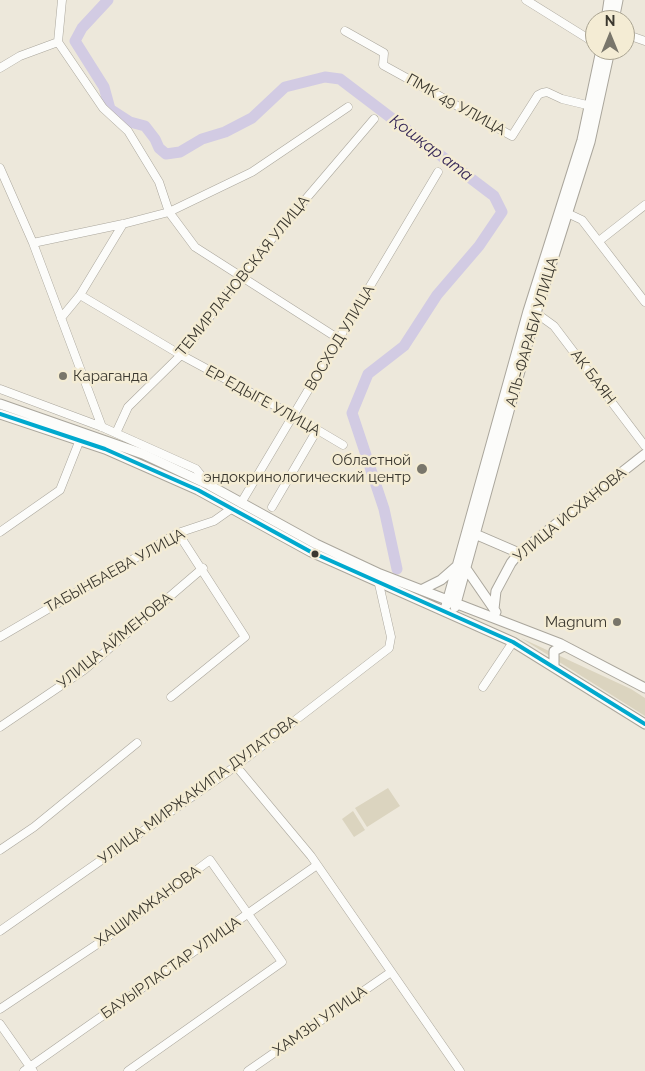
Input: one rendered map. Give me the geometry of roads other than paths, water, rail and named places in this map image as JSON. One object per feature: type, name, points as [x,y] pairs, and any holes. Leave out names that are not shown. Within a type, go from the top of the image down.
[{"type":"main road","name":"АЛЬ-ФАРАБИ УЛИЦА","points":[[448,612],[528,311],[591,106],[599,60]]},
{"type":"main road","name":"АЛЬ-ФАРАБИ УЛИЦА","points":[[461,566],[475,534],[536,313],[590,142],[607,60]]},
{"type":"main road","points":[[0,404],[81,437],[198,490],[311,552],[379,584],[448,612],[513,642],[645,724]]},
{"type":"main road","points":[[0,414],[143,454],[209,485],[316,544],[380,574],[564,646],[645,688]]},
{"type":"main road","name":"УЛИЦА ИСХАНОВА","points":[[494,609],[496,591],[511,563],[519,553],[645,454]]},
{"type":"main road","points":[[475,534],[519,553]]},
{"type":"main road","points":[[421,590],[441,580],[461,566],[501,620]]},
{"type":"main road","points":[[554,666],[554,651],[564,646]]},
{"type":"street","points":[[62,0],[58,42],[103,108],[128,131],[159,182],[169,212],[196,247],[339,339]]},
{"type":"street","points":[[526,0],[585,37]]},
{"type":"street","name":"ПМК 49 УЛИЦА","points":[[345,31],[384,53],[383,65],[512,136],[538,95],[542,93],[548,92],[562,99],[591,106]]},
{"type":"street","points":[[0,68],[20,56],[58,42]]},
{"type":"street","points":[[33,243],[169,212],[252,172],[348,107]]},
{"type":"street","name":"ТЕМИРЛАНОВСКАЯ УЛИЦА","points":[[116,433],[128,407],[181,355],[241,275],[374,119]]},
{"type":"street","points":[[0,168],[33,243],[102,427]]},
{"type":"street","name":"ВОСХОД УЛИЦА","points":[[241,503],[438,172]]},
{"type":"street","points":[[599,241],[645,205]]},
{"type":"street","points":[[567,213],[582,220],[645,302]]},
{"type":"street","points":[[61,318],[80,295],[123,224]]},
{"type":"street","name":"ЕР ЕДЫГЕ УЛИЦА","points":[[80,295],[181,355],[294,416],[343,445]]},
{"type":"street","name":"АК БАЯН","points":[[536,313],[554,326],[645,446]]},
{"type":"street","points":[[0,389],[102,427],[196,469],[209,485]]},
{"type":"street","points":[[272,507],[317,430]]},
{"type":"street","points":[[0,532],[60,490],[81,437]]},
{"type":"street","name":"ТАБЫНБАЕВА УЛИЦА","points":[[0,637],[178,533],[214,521],[231,508]]},
{"type":"street","points":[[170,697],[245,637],[203,568],[178,533]]},
{"type":"street","name":"УЛИЦА АЙМЕНОВА","points":[[0,727],[84,670],[203,568]]},
{"type":"street","name":"УЛИЦА МИРЖАКИПА ДУЛАТОВА","points":[[0,931],[236,766],[389,648],[391,644],[379,584]]},
{"type":"street","points":[[483,687],[513,642]]},
{"type":"street","points":[[0,850],[34,827],[137,744]]},
{"type":"street","points":[[236,766],[317,865],[460,1071]]},
{"type":"street","name":"ХАШИМЖАНОВА","points":[[0,1009],[105,939],[210,860],[282,962],[128,1071]]},
{"type":"street","name":"БАУЫРЛАСТАР УЛИЦА","points":[[29,1070],[317,865]]},
{"type":"street","name":"ХАМЗЫ УЛИЦА","points":[[248,1071],[391,972]]},
{"type":"street","points":[[0,1024],[29,1070]]},
{"type":"waterway","name":"Қошқар ата","points":[[108,0],[82,28],[75,41],[104,87],[110,109],[130,122],[145,126],[159,148],[166,154],[180,152],[202,139],[225,132],[252,118],[285,87],[325,77],[340,79],[494,196],[502,212],[479,246],[437,295],[404,346],[368,374],[352,413],[384,509],[397,569]]},
{"type":"place","name":"Караганда","points":[[63,376]]},
{"type":"place","name":"Областной эндокринологический центр","points":[[422,469]]},
{"type":"place","name":"Magnum","points":[[617,622]]}]
